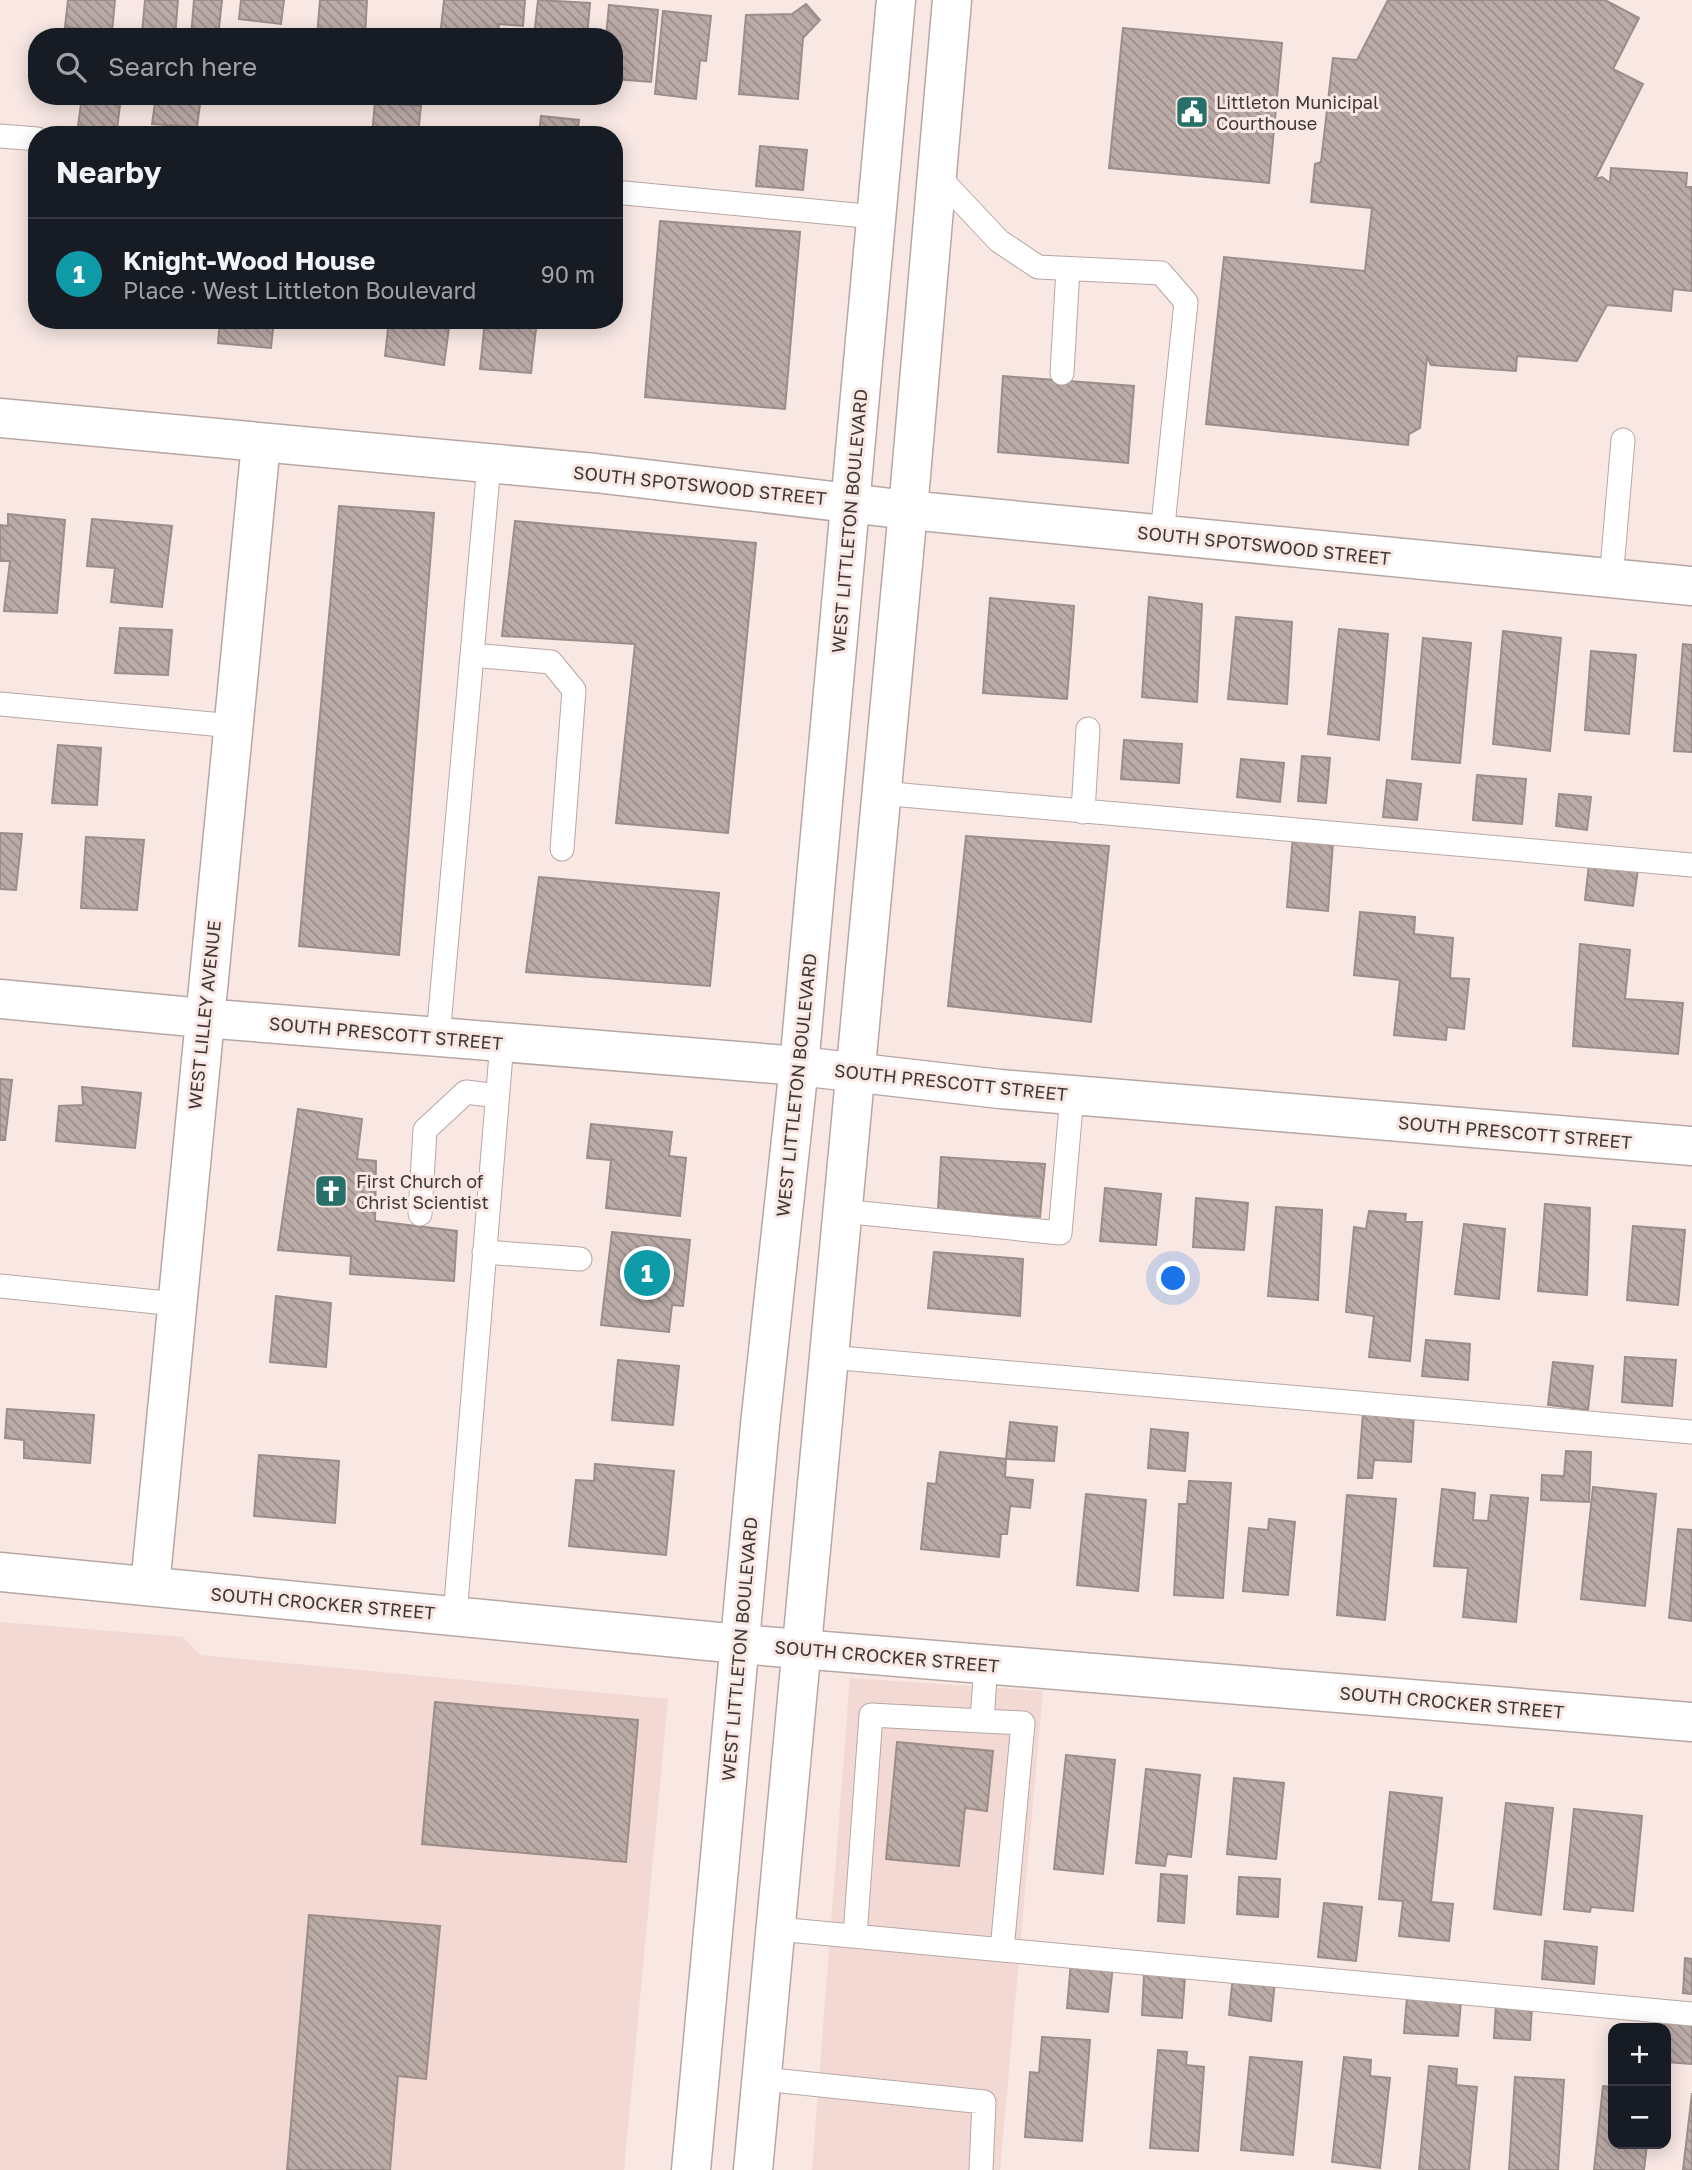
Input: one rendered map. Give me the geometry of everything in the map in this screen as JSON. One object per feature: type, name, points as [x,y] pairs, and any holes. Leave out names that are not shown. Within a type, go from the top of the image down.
[{"type":"street","name":"WEST LITTLETON BOULEVARD","points":[[691,2170],[739,1644],[799,1066],[896,0]]},
{"type":"street","points":[[753,2170],[803,1650],[853,1072],[908,510],[952,0]]},
{"type":"street","name":"SOUTH SPOTSWOOD STREET","points":[[0,418],[489,464],[908,510],[1692,586]]},
{"type":"street","name":"WEST LILLEY AVENUE","points":[[150,1586],[203,1018],[261,443]]},
{"type":"street","name":"SOUTH PRESCOTT STREET","points":[[0,999],[799,1066],[1072,1095],[1692,1146]]},
{"type":"street","name":"SOUTH CROCKER STREET","points":[[0,1572],[803,1650],[1692,1722]]},
{"type":"lane","points":[[0,136],[28,138]]},
{"type":"lane","points":[[935,173],[999,241],[1038,267],[1161,273],[1186,302],[1162,535]]},
{"type":"lane","points":[[623,193],[876,217]]},
{"type":"lane","points":[[1062,373],[1068,269]]},
{"type":"lane","points":[[1611,580],[1623,440]]},
{"type":"lane","points":[[438,1037],[489,464]]},
{"type":"lane","points":[[472,655],[551,662],[575,690],[562,849]]},
{"type":"lane","points":[[0,704],[233,726]]},
{"type":"lane","points":[[1083,811],[1088,729]]},
{"type":"lane","points":[[880,793],[1692,865]]},
{"type":"lane","points":[[454,1615],[502,1042]]},
{"type":"lane","points":[[420,1214],[425,1130],[466,1092],[497,1096]]},
{"type":"lane","points":[[841,1211],[1060,1233],[1072,1095]]},
{"type":"lane","points":[[484,1252],[580,1259]]},
{"type":"lane","points":[[0,1286],[176,1304]]},
{"type":"lane","points":[[828,1357],[1692,1432]]},
{"type":"lane","points":[[982,1721],[986,1664]]},
{"type":"lane","points":[[855,1936],[872,1715],[1023,1723],[1002,1950]]},
{"type":"lane","points":[[777,1929],[1692,2014]]},
{"type":"lane","points":[[762,2080],[984,2102],[981,2170]]},
{"type":"shaded area","points":[[0,1622],[183,1637],[200,1655],[668,1699],[624,2170],[0,2170]]},
{"type":"shaded area","points":[[850,1678],[1043,1691],[1000,2170],[812,2170]]},
{"type":"building","points":[[68,0],[115,0],[112,28],[65,27]]},
{"type":"building","points":[[145,0],[178,0],[176,28],[143,28]]},
{"type":"building","points":[[194,0],[222,0],[219,28],[192,28]]},
{"type":"building","points":[[241,0],[284,0],[281,24],[239,19]]},
{"type":"building","points":[[320,0],[367,0],[365,28],[318,28]]},
{"type":"building","points":[[444,0],[525,0],[523,26],[499,24],[499,28],[441,28]]},
{"type":"building","points":[[538,0],[590,3],[588,28],[535,28]]},
{"type":"building","points":[[1388,0],[1605,0],[1639,18],[1613,69],[1643,84],[1595,179],[1602,177],[1610,183],[1611,168],[1687,173],[1686,187],[1692,187],[1692,291],[1673,289],[1671,311],[1607,305],[1577,361],[1517,356],[1516,371],[1431,365],[1427,357],[1420,428],[1409,434],[1408,445],[1206,424],[1224,257],[1365,271],[1372,208],[1311,202],[1315,164],[1321,162],[1333,58],[1357,60]]},
{"type":"building","points":[[806,4],[820,20],[803,38],[798,99],[739,94],[746,15],[792,14]]},
{"type":"building","points":[[609,5],[658,10],[651,82],[623,80],[623,28],[607,28]]},
{"type":"building","points":[[663,11],[711,16],[706,61],[700,60],[696,99],[655,94]]},
{"type":"building","points":[[1123,28],[1282,43],[1269,183],[1109,168]]},
{"type":"building","points":[[81,105],[120,105],[117,126],[78,126]]},
{"type":"building","points":[[155,105],[200,105],[197,126],[152,124]]},
{"type":"building","points":[[375,105],[421,106],[419,126],[373,126]]},
{"type":"building","points":[[541,116],[579,120],[578,126],[540,126]]},
{"type":"building","points":[[760,146],[807,150],[803,190],[756,186]]},
{"type":"building","points":[[660,221],[800,232],[785,409],[645,397]]},
{"type":"building","points":[[219,329],[273,329],[271,348],[218,343]]},
{"type":"building","points":[[388,329],[449,329],[444,365],[385,356]]},
{"type":"building","points":[[484,329],[536,329],[531,373],[480,369]]},
{"type":"building","points":[[1003,376],[1134,386],[1128,463],[998,452]]},
{"type":"building","points":[[339,506],[434,513],[399,955],[299,946]]},
{"type":"building","points":[[8,514],[65,520],[57,613],[4,611],[10,561],[0,561],[0,525],[8,526]]},
{"type":"building","points":[[92,519],[172,526],[162,607],[111,602],[115,568],[87,566]]},
{"type":"building","points":[[515,521],[756,543],[728,833],[616,823],[635,644],[502,636]]},
{"type":"building","points":[[1149,597],[1202,604],[1197,702],[1142,697]]},
{"type":"building","points":[[990,598],[1074,606],[1067,699],[983,693]]},
{"type":"building","points":[[1236,617],[1292,622],[1287,704],[1228,699]]},
{"type":"building","points":[[120,628],[172,630],[168,675],[115,673]]},
{"type":"building","points":[[1339,629],[1388,634],[1379,740],[1328,734]]},
{"type":"building","points":[[1503,631],[1561,638],[1550,751],[1493,744]]},
{"type":"building","points":[[1423,638],[1471,643],[1460,763],[1412,759]]},
{"type":"building","points":[[1683,644],[1692,645],[1692,752],[1674,751]]},
{"type":"building","points":[[1591,651],[1636,655],[1629,734],[1585,730]]},
{"type":"building","points":[[1124,740],[1182,744],[1179,783],[1121,779]]},
{"type":"building","points":[[58,745],[101,748],[97,805],[52,803]]},
{"type":"building","points":[[1302,756],[1330,758],[1326,803],[1298,801]]},
{"type":"building","points":[[1241,759],[1284,763],[1280,802],[1237,797]]},
{"type":"building","points":[[1477,775],[1526,779],[1522,824],[1473,820]]},
{"type":"building","points":[[1387,780],[1421,784],[1417,820],[1383,817]]},
{"type":"building","points":[[1559,794],[1591,797],[1587,830],[1556,826]]},
{"type":"building","points":[[0,833],[22,834],[16,890],[0,889]]},
{"type":"building","points":[[966,836],[1109,846],[1091,1022],[948,1006]]},
{"type":"building","points":[[1293,836],[1333,841],[1328,911],[1287,907]]},
{"type":"building","points":[[86,837],[144,840],[137,910],[81,908]]},
{"type":"building","points":[[1589,864],[1638,869],[1633,906],[1585,900]]},
{"type":"building","points":[[539,877],[719,893],[710,986],[526,972]]},
{"type":"building","points":[[1360,912],[1415,917],[1414,934],[1453,938],[1450,978],[1469,979],[1464,1029],[1447,1027],[1446,1040],[1394,1035],[1400,980],[1354,975]]},
{"type":"building","points":[[1580,944],[1630,950],[1625,999],[1683,1003],[1678,1054],[1573,1046]]},
{"type":"building","points":[[0,1079],[12,1080],[5,1140],[0,1140]]},
{"type":"building","points":[[82,1087],[141,1093],[135,1148],[56,1141],[59,1106],[83,1105]]},
{"type":"building","name":"First Church of Christ Scientist","points":[[298,1109],[362,1119],[357,1159],[376,1161],[375,1221],[457,1231],[454,1281],[350,1274],[351,1256],[278,1250]]},
{"type":"building","points":[[591,1124],[672,1132],[669,1156],[686,1158],[680,1216],[606,1208],[611,1160],[587,1158]]},
{"type":"building","points":[[941,1157],[1045,1164],[1040,1217],[938,1210]]},
{"type":"building","points":[[1105,1188],[1161,1194],[1156,1245],[1100,1241]]},
{"type":"building","points":[[1196,1198],[1248,1203],[1244,1250],[1193,1247]]},
{"type":"building","points":[[1545,1204],[1590,1208],[1587,1295],[1538,1291]]},
{"type":"building","points":[[1276,1207],[1322,1210],[1318,1300],[1268,1296]]},
{"type":"building","points":[[1369,1211],[1406,1214],[1405,1222],[1422,1222],[1410,1361],[1369,1357],[1374,1316],[1346,1312],[1354,1227],[1366,1229]]},
{"type":"building","points":[[1464,1224],[1505,1229],[1499,1299],[1455,1294]]},
{"type":"building","points":[[1633,1226],[1685,1230],[1678,1305],[1627,1300]]},
{"type":"building","points":[[612,1232],[690,1240],[683,1306],[672,1305],[669,1332],[601,1325]]},
{"type":"building","points":[[934,1252],[1023,1259],[1020,1316],[928,1308]]},
{"type":"building","points":[[276,1296],[331,1303],[326,1367],[270,1362]]},
{"type":"building","points":[[1426,1340],[1470,1344],[1468,1380],[1422,1376]]},
{"type":"building","points":[[1625,1357],[1676,1360],[1672,1406],[1622,1402]]},
{"type":"building","points":[[618,1360],[679,1366],[673,1425],[612,1420]]},
{"type":"building","points":[[1553,1362],[1593,1366],[1588,1410],[1548,1405]]},
{"type":"building","points":[[7,1409],[94,1415],[90,1463],[24,1458],[24,1440],[5,1438]]},
{"type":"building","points":[[1363,1413],[1414,1416],[1411,1462],[1374,1460],[1372,1478],[1358,1478]]},
{"type":"building","points":[[1010,1422],[1057,1427],[1054,1461],[1006,1459]]},
{"type":"building","points":[[1151,1429],[1188,1433],[1185,1471],[1148,1468]]},
{"type":"building","points":[[1566,1451],[1591,1452],[1589,1502],[1541,1500],[1542,1475],[1564,1476]]},
{"type":"building","points":[[940,1452],[1006,1459],[1005,1477],[1033,1480],[1030,1508],[1010,1506],[1007,1534],[1001,1534],[999,1557],[921,1549],[928,1483],[936,1484]]},
{"type":"building","points":[[259,1455],[339,1461],[335,1523],[254,1516]]},
{"type":"building","points":[[595,1464],[674,1471],[666,1555],[569,1546],[576,1480],[594,1481]]},
{"type":"building","points":[[1189,1481],[1231,1483],[1223,1598],[1174,1595],[1179,1504],[1187,1504]]},
{"type":"building","points":[[1593,1487],[1656,1494],[1645,1606],[1581,1599]]},
{"type":"building","points":[[1442,1489],[1475,1493],[1473,1520],[1488,1521],[1491,1495],[1528,1498],[1516,1622],[1463,1617],[1468,1568],[1434,1566]]},
{"type":"building","points":[[1086,1494],[1146,1500],[1138,1591],[1077,1585]]},
{"type":"building","points":[[1347,1495],[1396,1499],[1385,1620],[1337,1615]]},
{"type":"building","points":[[1269,1519],[1295,1522],[1288,1595],[1243,1591],[1249,1528],[1268,1530]]},
{"type":"building","points":[[1678,1529],[1692,1530],[1692,1621],[1669,1618]]},
{"type":"building","points":[[435,1702],[638,1720],[626,1862],[422,1844]]},
{"type":"building","points":[[897,1742],[993,1751],[987,1811],[965,1808],[959,1866],[886,1859]]},
{"type":"building","points":[[1066,1755],[1115,1760],[1103,1874],[1054,1869]]},
{"type":"building","points":[[1146,1769],[1200,1775],[1191,1857],[1167,1854],[1165,1866],[1136,1863]]},
{"type":"building","points":[[1234,1778],[1284,1783],[1276,1859],[1227,1854]]},
{"type":"building","points":[[1390,1792],[1442,1798],[1431,1902],[1453,1904],[1449,1941],[1399,1936],[1403,1901],[1379,1899]]},
{"type":"building","points":[[1506,1803],[1553,1808],[1541,1915],[1494,1909]]},
{"type":"building","points":[[1574,1809],[1642,1816],[1633,1911],[1591,1907],[1590,1912],[1564,1909]]},
{"type":"building","points":[[1161,1874],[1187,1876],[1184,1923],[1158,1921]]},
{"type":"building","points":[[1239,1877],[1280,1879],[1278,1917],[1237,1914]]},
{"type":"building","points":[[1324,1903],[1362,1907],[1356,1961],[1318,1957]]},
{"type":"building","points":[[309,1915],[440,1926],[426,2079],[398,2076],[390,2170],[287,2170]]},
{"type":"building","points":[[1545,1941],[1597,1947],[1594,1984],[1542,1979]]},
{"type":"building","points":[[1685,1958],[1692,1959],[1692,1994],[1683,1993]]},
{"type":"building","points":[[1071,1961],[1113,1965],[1108,2012],[1067,2008]]},
{"type":"building","points":[[1144,1974],[1185,1977],[1182,2018],[1142,2015]]},
{"type":"building","points":[[1233,1975],[1275,1980],[1271,2021],[1229,2015]]},
{"type":"building","points":[[1407,1997],[1461,2001],[1458,2036],[1404,2033]]},
{"type":"building","points":[[1496,2004],[1532,2006],[1530,2040],[1494,2038]]},
{"type":"building","points":[[1664,2017],[1692,2019],[1692,2064],[1671,2062],[1671,2023],[1664,2023]]},
{"type":"building","points":[[1042,2037],[1090,2040],[1082,2141],[1025,2137],[1030,2072],[1039,2073]]},
{"type":"building","points":[[1158,2050],[1187,2052],[1186,2065],[1204,2067],[1198,2151],[1150,2148]]},
{"type":"building","points":[[1250,2057],[1302,2062],[1293,2155],[1241,2150]]},
{"type":"building","points":[[1344,2057],[1371,2060],[1370,2076],[1390,2078],[1380,2168],[1332,2162]]},
{"type":"building","points":[[1429,2066],[1457,2069],[1456,2085],[1477,2087],[1469,2170],[1419,2170]]},
{"type":"building","points":[[1515,2077],[1564,2080],[1558,2170],[1509,2170]]},
{"type":"building","points":[[1603,2086],[1608,2086],[1608,2149],[1646,2149],[1644,2170],[1594,2170]]},
{"type":"building","points":[[1692,2093],[1692,2170],[1683,2170]]},
{"type":"place","name":"Littleton Municipal Courthouse","points":[[1192,112]]},
{"type":"place","name":"First Church of Christ Scientist","points":[[331,1191]]},
{"type":"place","name":"Knight-Wood House","points":[[647,1273]]}]
